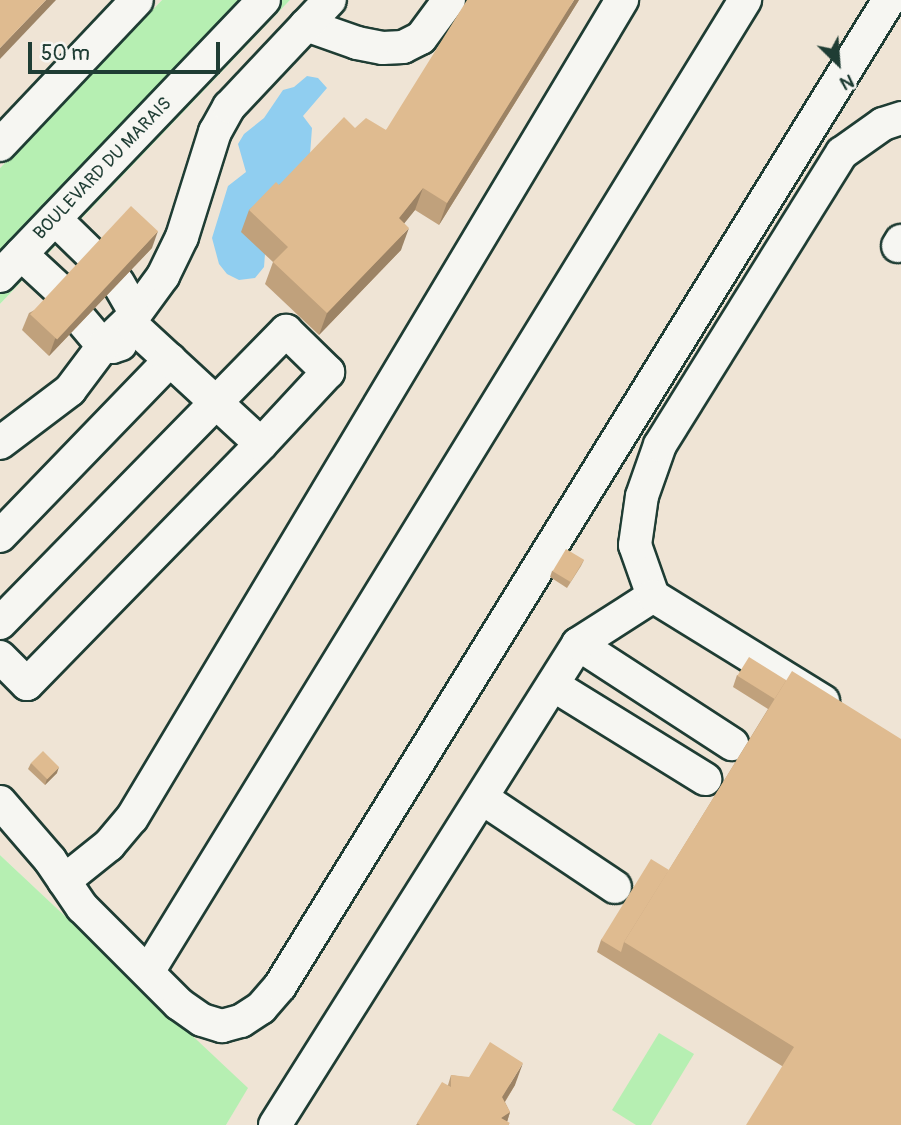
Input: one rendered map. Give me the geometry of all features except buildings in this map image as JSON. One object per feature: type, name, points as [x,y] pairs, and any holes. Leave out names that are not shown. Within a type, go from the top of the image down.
[{"type":"street","points":[[0,145],[137,0]]},
{"type":"street","name":"BOULEVARD DU MARAIS","points":[[11,265],[264,0]]},
{"type":"street","points":[[0,443],[70,390],[103,345],[134,322],[163,276],[182,237],[215,132],[229,107],[330,0]]},
{"type":"street","points":[[306,25],[358,43],[383,48],[403,47],[421,38],[449,0]]},
{"type":"street","points":[[64,881],[109,845],[132,818],[622,0]]},
{"type":"street","points":[[148,972],[745,0]]},
{"type":"street","points":[[0,802],[26,830],[82,907],[179,1004],[202,1020],[222,1026],[241,1021],[261,1008],[280,986],[889,0]]},
{"type":"street","points":[[854,720],[653,596],[635,545],[642,496],[660,445],[842,153],[883,124],[901,118]]},
{"type":"street","points":[[55,219],[93,256]]},
{"type":"street","points":[[11,265],[60,290]]},
{"type":"street","points":[[118,283],[132,307],[134,322],[170,360],[261,444]]},
{"type":"street","points":[[82,321],[103,345]]},
{"type":"street","points":[[0,623],[286,331],[328,372],[27,684],[0,657]]},
{"type":"street","points":[[0,536],[170,360]]},
{"type":"street","points":[[275,1125],[578,644],[653,596]]},
{"type":"street","points":[[578,644],[732,744]]},
{"type":"street","points":[[553,685],[705,779]]},
{"type":"street","points":[[482,797],[615,887]]},
{"type":"shaded area","points":[[0,0],[162,0],[0,168]]},
{"type":"shaded area","points":[[290,0],[901,0],[901,1125],[226,1125],[247,1088],[0,855],[0,304]]},
{"type":"green space","points":[[162,0],[290,0],[0,304],[0,168]]},
{"type":"green space","points":[[0,855],[248,1088],[226,1125],[0,1125]]},
{"type":"green space","points":[[659,1033],[694,1054],[651,1125],[636,1125],[612,1110]]},
{"type":"water","points":[[307,76],[318,78],[327,88],[303,116],[312,128],[310,155],[265,254],[264,267],[255,278],[239,280],[227,274],[219,264],[212,238],[228,186],[246,172],[238,144],[244,134],[264,118],[283,90],[294,87]]}]
